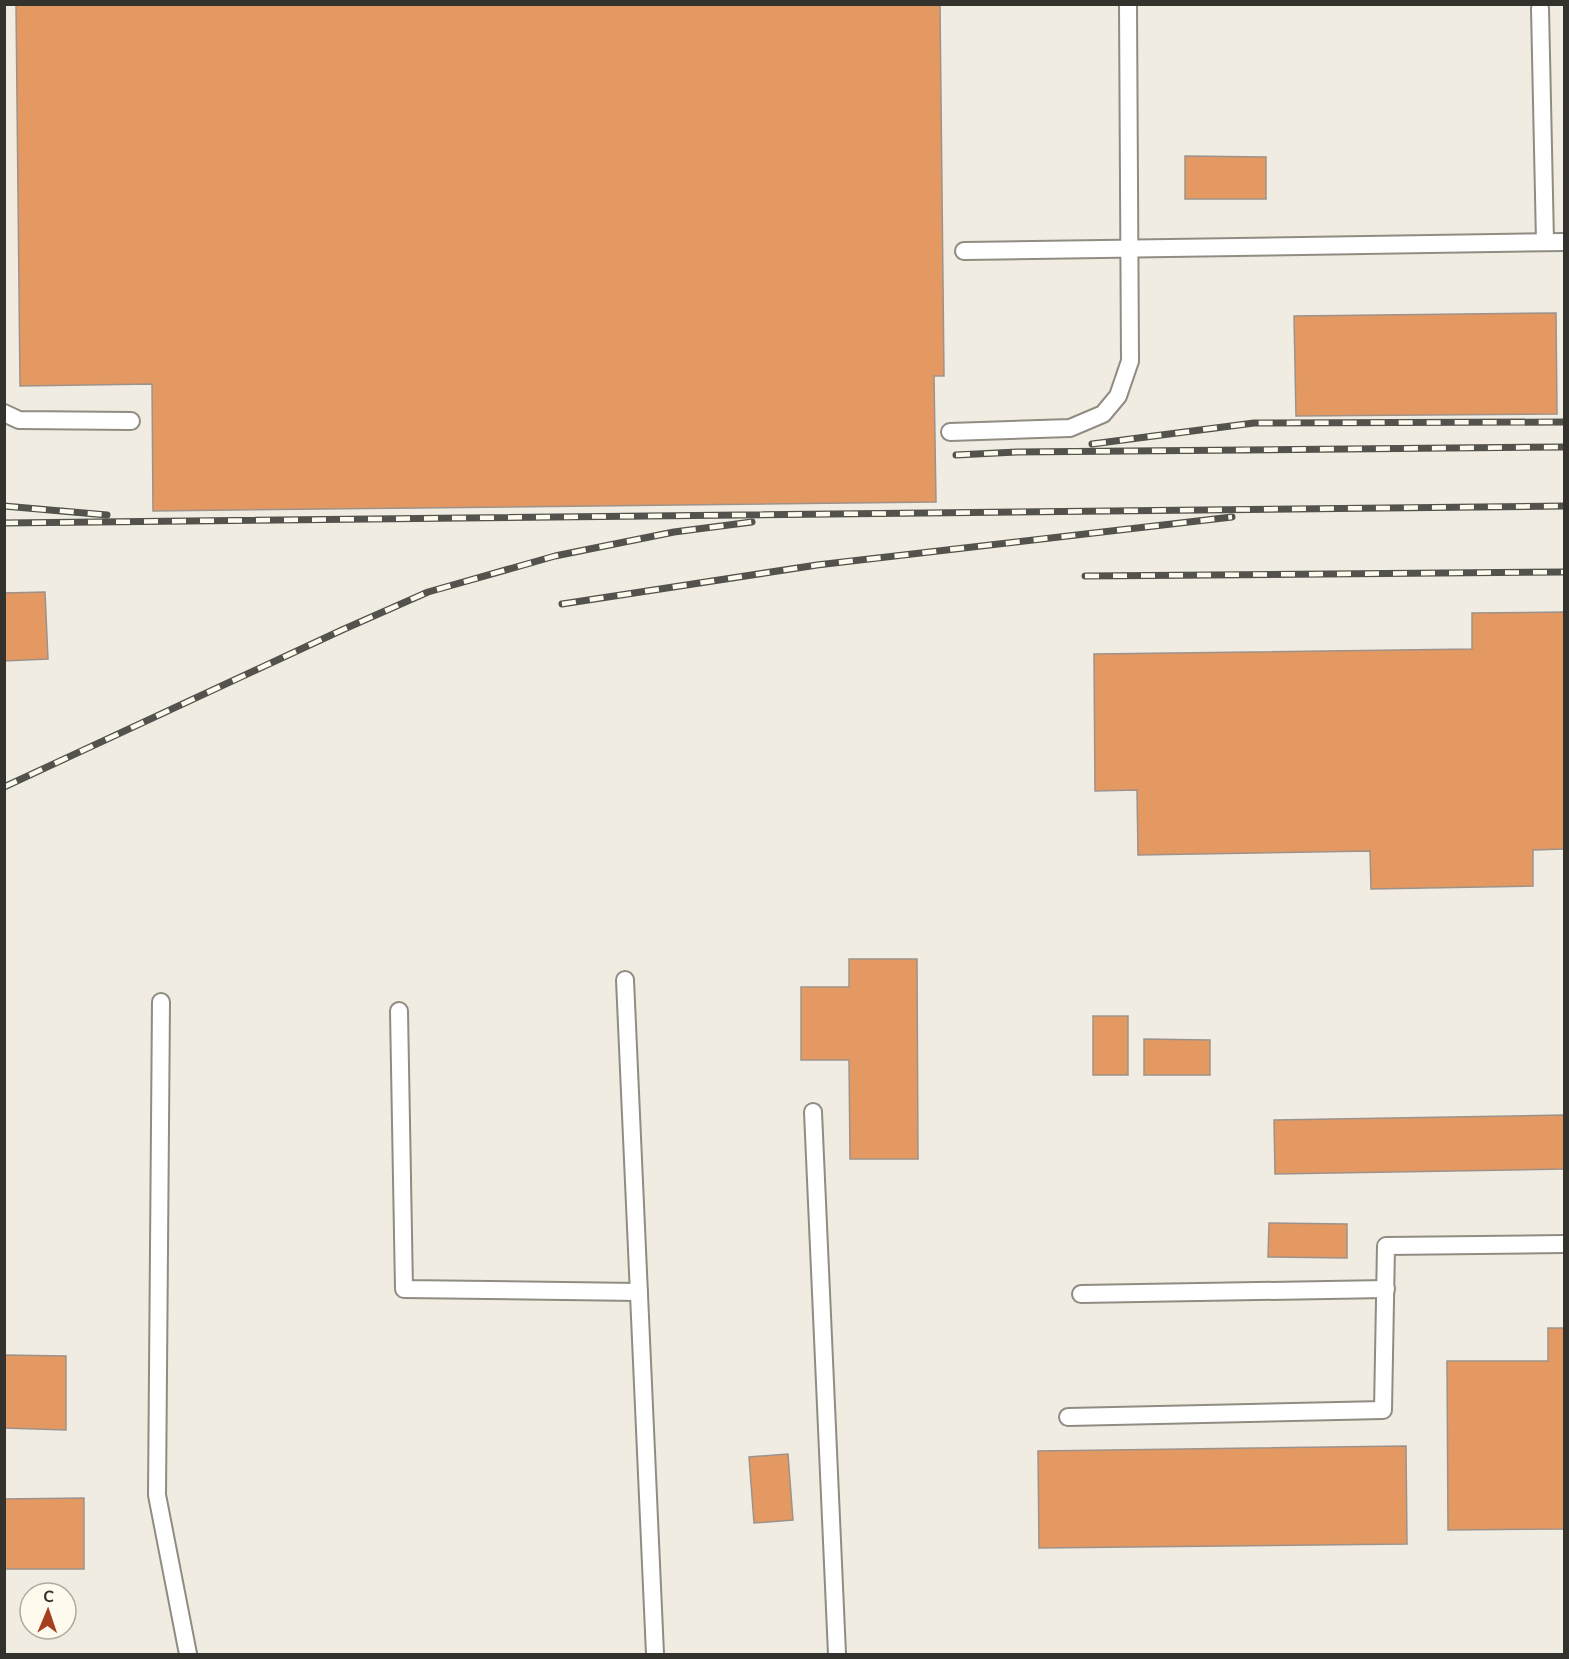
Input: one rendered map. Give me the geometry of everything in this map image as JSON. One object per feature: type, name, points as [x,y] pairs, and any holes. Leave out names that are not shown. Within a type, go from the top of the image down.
[{"type":"lane","points":[[950,432],[1070,428],[1102,414],[1118,396],[1130,361],[1128,4]]},
{"type":"lane","points":[[1539,8],[1545,242]]},
{"type":"lane","points":[[964,251],[1564,242]]},
{"type":"lane","points":[[4,413],[19,420],[131,421]]},
{"type":"lane","points":[[625,980],[655,1654]]},
{"type":"lane","points":[[161,1002],[157,1495],[188,1654]]},
{"type":"lane","points":[[399,1011],[404,1289],[639,1292]]},
{"type":"lane","points":[[813,1112],[837,1654]]},
{"type":"lane","points":[[1068,1417],[1383,1410],[1386,1246],[1564,1244]]},
{"type":"lane","points":[[1081,1294],[1386,1289]]},
{"type":"building","points":[[16,4],[940,4],[944,376],[934,376],[936,502],[153,511],[152,384],[20,386]]},
{"type":"building","points":[[1185,156],[1266,157],[1266,199],[1185,199]]},
{"type":"building","points":[[1556,313],[1557,414],[1296,416],[1294,316]]},
{"type":"building","points":[[45,592],[48,659],[4,661],[4,593]]},
{"type":"building","points":[[1564,612],[1564,849],[1533,850],[1533,886],[1371,889],[1370,851],[1138,855],[1137,790],[1095,791],[1094,654],[1472,649],[1472,613]]},
{"type":"building","points":[[849,959],[917,959],[918,1159],[850,1159],[849,1060],[801,1060],[801,987],[849,987]]},
{"type":"building","points":[[1093,1016],[1128,1016],[1128,1075],[1093,1075]]},
{"type":"building","points":[[1144,1039],[1210,1040],[1210,1075],[1144,1075]]},
{"type":"building","points":[[1564,1115],[1564,1169],[1275,1174],[1274,1120]]},
{"type":"building","points":[[1269,1223],[1347,1224],[1347,1258],[1268,1257]]},
{"type":"building","points":[[1548,1328],[1564,1328],[1564,1529],[1448,1530],[1447,1361],[1548,1361]]},
{"type":"building","points":[[4,1355],[66,1356],[66,1430],[4,1428]]},
{"type":"building","points":[[1406,1446],[1407,1544],[1039,1548],[1038,1451]]},
{"type":"building","points":[[788,1454],[793,1520],[754,1523],[749,1457]]},
{"type":"building","points":[[84,1498],[84,1569],[4,1569],[4,1499]]},
{"type":"railway","points":[[1092,444],[1254,423],[1564,422]]},
{"type":"railway","points":[[956,455],[1017,452],[1564,447]]},
{"type":"railway","points":[[4,506],[107,515]]},
{"type":"railway","points":[[4,523],[1564,506]]},
{"type":"railway","points":[[562,604],[817,565],[1232,517]]},
{"type":"railway","points":[[4,787],[428,592],[555,556],[674,532],[752,522]]},
{"type":"railway","points":[[1085,576],[1564,572]]}]
